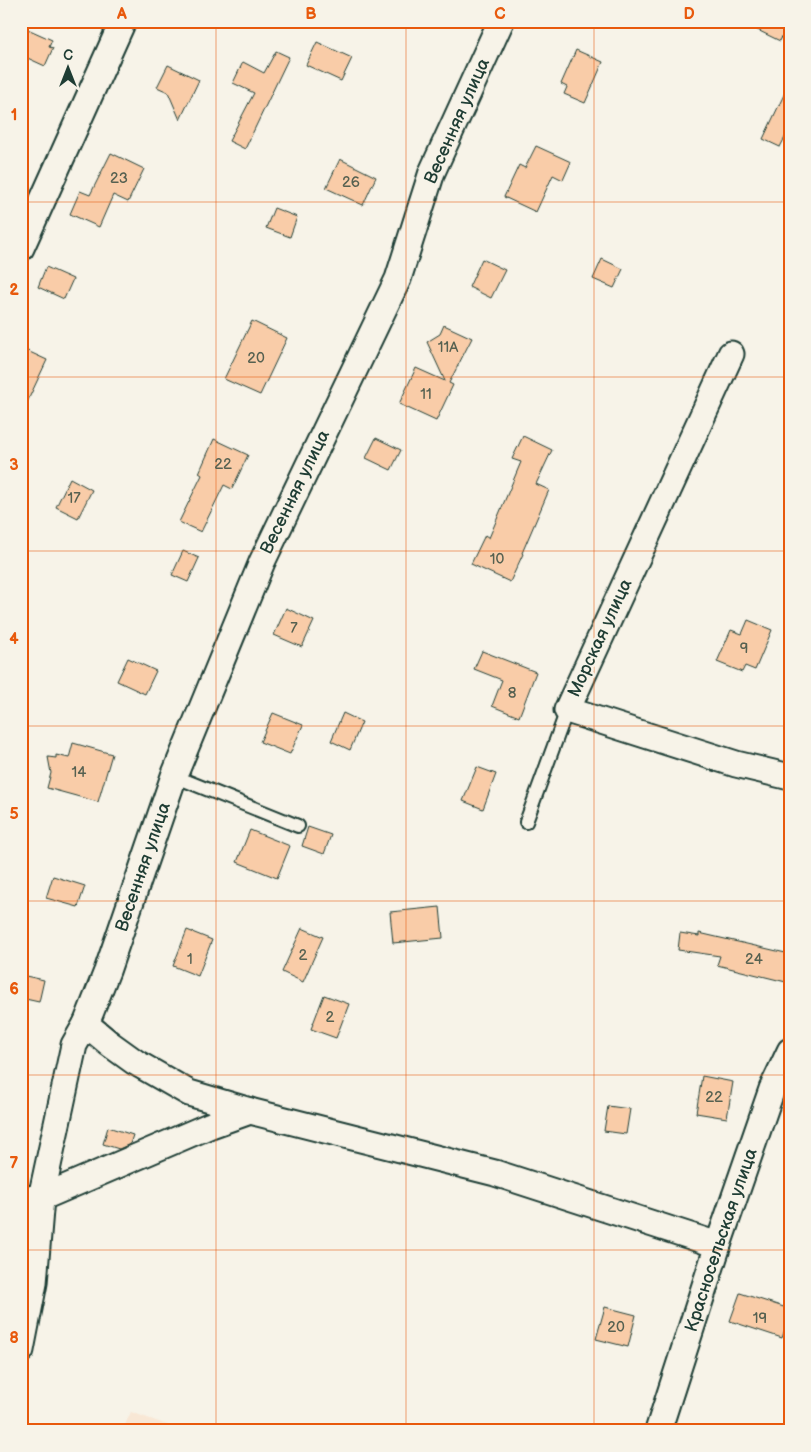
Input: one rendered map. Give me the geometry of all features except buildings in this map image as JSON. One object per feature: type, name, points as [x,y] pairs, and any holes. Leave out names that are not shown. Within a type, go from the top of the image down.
[{"type":"street","points":[[21,248],[123,21]]},
{"type":"street","name":"Весенняя улица","points":[[21,1350],[34,1283],[31,1199],[74,1045],[86,1024],[107,970],[174,776],[262,562],[398,278],[432,172],[502,21]]},
{"type":"street","name":"Морская улица","points":[[731,354],[567,710],[736,764],[790,777]]},
{"type":"street","points":[[86,1024],[136,1062],[189,1093],[250,1111],[495,1173],[718,1245]]},
{"type":"street","name":"Красносельская улица","points":[[658,1431],[718,1245],[772,1089],[790,1051]]},
{"type":"street","points":[[31,1199],[211,1125],[250,1111]]},
{"type":"lane","points":[[526,822],[567,710]]},
{"type":"lane","points":[[174,776],[298,826]]},
{"type":"shaded area","points":[[131,1412],[184,1431],[122,1431]]}]
